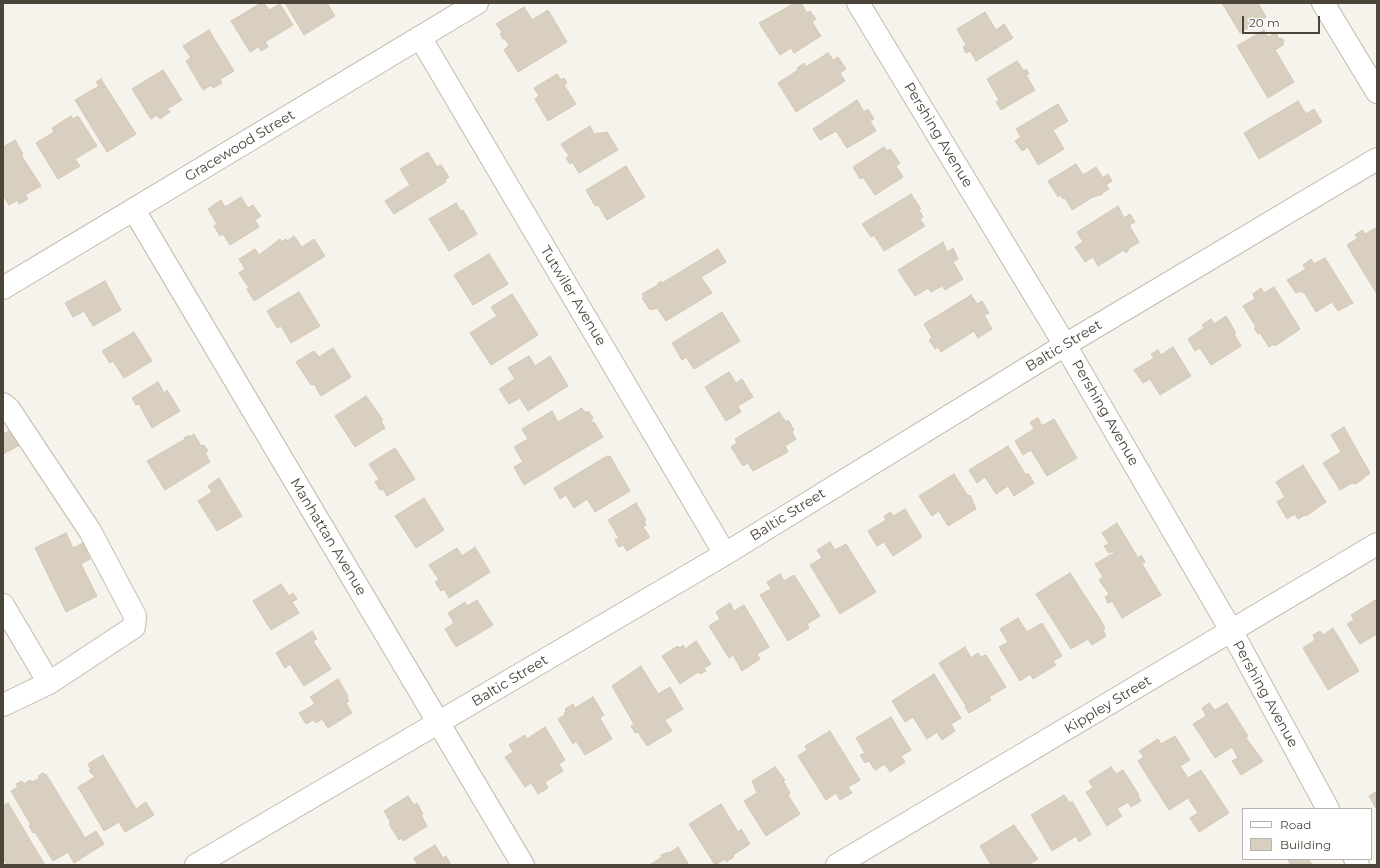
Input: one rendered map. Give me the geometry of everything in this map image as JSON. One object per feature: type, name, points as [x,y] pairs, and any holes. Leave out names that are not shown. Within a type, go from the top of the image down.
[{"type":"street","name":"Gracewood Street","points":[[3,288],[477,3]]},
{"type":"street","name":"Pershing Avenue","points":[[858,3],[1065,345],[1232,632],[1327,808]]},
{"type":"street","points":[[1323,3],[1377,92]]},
{"type":"street","name":"Tutwiler Avenue","points":[[420,37],[725,554]]},
{"type":"street","name":"Baltic Street","points":[[196,865],[725,554],[1065,345],[1377,159]]},
{"type":"street","name":"Manhattan Avenue","points":[[134,210],[523,865]]},
{"type":"street","points":[[3,404],[9,409],[90,531],[135,616],[134,627],[49,683],[3,705]]},
{"type":"street","name":"Kippley Street","points":[[838,865],[1232,632],[1377,544]]},
{"type":"street","points":[[3,605],[49,683]]},
{"type":"building","points":[[261,3],[264,3],[269,10],[280,4],[293,25],[265,42],[268,47],[261,51],[258,47],[250,52],[231,21]]},
{"type":"building","points":[[285,3],[327,3],[335,16],[304,35]]},
{"type":"building","points":[[795,3],[801,3],[807,13],[810,11],[816,19],[812,22],[821,36],[794,53],[791,48],[780,55],[759,23]]},
{"type":"building","points":[[1222,3],[1258,3],[1266,17],[1240,33]]},
{"type":"building","points":[[524,7],[532,20],[548,10],[567,42],[518,72],[504,50],[509,45],[505,39],[503,39],[500,34],[502,32],[496,24]]},
{"type":"building","points":[[985,12],[996,30],[1004,24],[1013,38],[976,61],[970,51],[966,53],[963,47],[966,45],[957,29]]},
{"type":"building","points":[[209,30],[234,71],[220,79],[222,83],[213,88],[211,85],[203,90],[186,61],[191,58],[183,46]]},
{"type":"building","points":[[1264,30],[1268,37],[1276,33],[1279,39],[1281,38],[1284,40],[1283,45],[1275,50],[1294,82],[1268,98],[1237,46]]},
{"type":"building","points":[[828,53],[833,60],[838,57],[846,69],[840,73],[845,81],[796,112],[778,83],[798,70],[797,68],[804,63],[806,67]]},
{"type":"building","points":[[1017,61],[1024,71],[1026,69],[1029,74],[1026,75],[1035,90],[1001,110],[996,102],[999,100],[987,79]]},
{"type":"building","points":[[163,70],[182,100],[167,109],[170,112],[160,119],[157,115],[151,119],[132,89]]},
{"type":"building","points":[[557,74],[561,80],[564,78],[567,83],[564,85],[576,104],[548,121],[535,99],[539,96],[534,88]]},
{"type":"building","points":[[101,79],[136,134],[107,152],[75,100],[99,86],[96,82]]},
{"type":"building","points":[[857,100],[864,112],[868,109],[874,119],[870,121],[876,131],[847,148],[836,131],[820,140],[813,129]]},
{"type":"building","points":[[1298,101],[1306,114],[1314,109],[1322,122],[1259,159],[1244,133]]},
{"type":"building","points":[[1058,104],[1068,121],[1053,130],[1064,149],[1038,165],[1028,147],[1022,151],[1015,141],[1021,137],[1016,129]]},
{"type":"building","points":[[71,116],[73,119],[78,116],[97,146],[75,159],[80,166],[58,179],[36,143],[54,132],[52,128]]},
{"type":"building","points":[[590,126],[594,134],[607,132],[618,150],[579,173],[572,162],[570,164],[566,158],[569,156],[561,144]]},
{"type":"building","points":[[15,140],[23,154],[21,155],[41,186],[25,195],[28,199],[19,204],[18,200],[9,205],[3,195],[3,147]]},
{"type":"building","points":[[884,147],[887,151],[890,149],[900,163],[896,166],[903,177],[875,195],[863,177],[860,179],[853,167]]},
{"type":"building","points":[[428,152],[437,167],[441,165],[449,177],[445,180],[446,182],[394,214],[385,201],[410,185],[400,169]]},
{"type":"building","points":[[1076,164],[1083,175],[1096,167],[1103,178],[1108,174],[1112,181],[1106,185],[1109,189],[1102,193],[1103,194],[1093,197],[1072,210],[1065,198],[1063,199],[1060,195],[1058,197],[1048,181]]},
{"type":"building","points":[[626,166],[645,197],[607,220],[598,205],[595,206],[586,190]]},
{"type":"building","points":[[911,194],[921,209],[919,210],[923,217],[920,219],[925,226],[884,251],[874,235],[871,237],[862,224]]},
{"type":"building","points":[[241,197],[248,208],[253,205],[261,216],[255,220],[259,227],[230,245],[223,234],[220,236],[214,226],[217,224],[208,209],[221,200],[225,207]]},
{"type":"building","points":[[456,203],[461,211],[463,210],[477,234],[449,251],[429,219]]},
{"type":"building","points":[[1118,206],[1124,218],[1130,214],[1135,222],[1129,225],[1139,242],[1128,249],[1126,253],[1124,250],[1098,266],[1093,257],[1085,262],[1075,247],[1083,242],[1077,232]]},
{"type":"building","points":[[1376,228],[1377,294],[1347,245],[1358,238],[1355,235],[1362,230],[1365,234]]},
{"type":"building","points":[[294,236],[302,247],[314,239],[325,256],[254,301],[247,289],[249,288],[239,273],[245,269],[239,259],[255,249],[259,255],[280,239],[281,242],[286,239],[287,241]]},
{"type":"building","points":[[943,242],[947,252],[953,248],[958,259],[953,262],[963,279],[945,290],[942,286],[931,292],[928,288],[915,296],[898,270]]},
{"type":"building","points":[[718,249],[726,262],[701,277],[712,293],[666,321],[657,308],[650,310],[642,298],[644,297],[642,294],[658,285],[657,284],[661,281],[662,283]]},
{"type":"building","points":[[489,254],[508,284],[473,305],[454,275]]},
{"type":"building","points":[[1325,258],[1353,303],[1338,311],[1332,302],[1316,312],[1304,292],[1302,293],[1300,291],[1296,293],[1287,280],[1306,269],[1303,265],[1311,259],[1314,264]]},
{"type":"building","points":[[105,281],[121,310],[93,326],[84,311],[73,317],[65,303]]},
{"type":"building","points":[[1274,287],[1300,329],[1275,346],[1274,344],[1269,347],[1260,333],[1258,334],[1254,328],[1256,327],[1243,306],[1255,299],[1253,294],[1261,288],[1264,293]]},
{"type":"building","points":[[299,292],[320,326],[291,343],[281,326],[277,328],[267,311]]},
{"type":"building","points":[[512,294],[538,335],[491,365],[470,333],[497,316],[491,307]]},
{"type":"building","points":[[971,295],[977,304],[982,301],[989,313],[984,315],[992,329],[978,338],[974,331],[941,352],[938,347],[935,349],[929,340],[932,338],[924,324]]},
{"type":"building","points":[[722,312],[740,341],[694,369],[686,357],[682,360],[672,343]]},
{"type":"building","points":[[1226,316],[1236,333],[1234,334],[1241,346],[1211,365],[1200,348],[1195,351],[1188,339],[1204,328],[1202,325],[1211,319],[1214,324]]},
{"type":"building","points":[[134,332],[152,361],[124,378],[113,361],[110,363],[102,351]]},
{"type":"building","points":[[1173,347],[1191,376],[1160,395],[1150,379],[1143,383],[1134,370],[1154,358],[1151,354],[1158,350],[1161,355]]},
{"type":"building","points":[[333,348],[351,377],[321,396],[314,384],[311,385],[296,362],[314,351],[319,357]]},
{"type":"building","points":[[529,356],[535,366],[550,356],[568,386],[528,411],[520,398],[509,404],[499,389],[515,379],[508,368]]},
{"type":"building","points":[[729,372],[736,383],[742,379],[753,397],[738,406],[741,412],[726,421],[705,387]]},
{"type":"building","points":[[158,382],[164,393],[167,390],[180,411],[152,428],[139,404],[136,405],[132,398]]},
{"type":"building","points":[[366,396],[383,420],[381,421],[385,428],[355,447],[335,416]]},
{"type":"building","points":[[582,408],[584,412],[589,412],[593,418],[590,423],[594,422],[603,437],[524,485],[514,467],[523,462],[514,447],[528,439],[522,429],[552,411],[558,422]]},
{"type":"building","points":[[779,412],[786,422],[788,420],[794,430],[792,432],[796,439],[785,446],[788,452],[753,471],[748,463],[743,466],[731,447],[737,443],[735,439]]},
{"type":"building","points":[[1038,418],[1042,426],[1054,419],[1077,458],[1047,476],[1031,450],[1023,455],[1015,441],[1034,429],[1030,422]]},
{"type":"building","points":[[1344,427],[1370,473],[1356,484],[1352,483],[1340,490],[1323,463],[1341,452],[1331,435]]},
{"type":"building","points":[[11,430],[20,445],[3,454],[3,434]]},
{"type":"building","points":[[194,434],[201,446],[204,445],[208,451],[205,453],[210,462],[165,490],[147,461],[185,439],[184,438],[189,435],[190,437]]},
{"type":"building","points":[[1008,446],[1026,475],[1028,473],[1034,483],[1014,496],[1008,486],[996,494],[985,477],[977,483],[969,470]]},
{"type":"building","points":[[395,448],[415,479],[387,496],[383,489],[380,490],[375,482],[379,479],[369,464]]},
{"type":"building","points":[[607,456],[610,456],[630,491],[595,512],[587,499],[574,508],[566,495],[560,499],[554,488]]},
{"type":"building","points":[[1303,465],[1326,502],[1306,516],[1305,515],[1298,519],[1295,514],[1287,519],[1277,502],[1285,497],[1276,482]]},
{"type":"building","points":[[954,474],[968,496],[970,495],[976,509],[948,526],[939,511],[932,516],[919,496]]},
{"type":"building","points":[[219,478],[242,516],[217,531],[198,501],[212,492],[208,486]]},
{"type":"building","points":[[424,498],[444,530],[416,548],[395,516]]},
{"type":"building","points":[[636,503],[646,520],[644,521],[646,525],[643,527],[650,537],[627,551],[623,545],[619,547],[615,540],[619,538],[608,520]]},
{"type":"building","points":[[905,509],[922,537],[893,556],[884,542],[877,546],[868,531],[886,520],[884,516],[891,512],[893,516]]},
{"type":"building","points":[[1117,523],[1138,558],[1141,555],[1145,562],[1142,564],[1161,595],[1122,618],[1112,601],[1108,603],[1105,597],[1109,594],[1099,580],[1103,577],[1095,564],[1114,553],[1113,551],[1109,553],[1104,546],[1109,544],[1102,533]]},
{"type":"building","points":[[66,533],[73,548],[83,543],[90,559],[81,564],[97,596],[66,612],[35,548]]},
{"type":"building","points":[[830,542],[835,550],[846,544],[876,592],[840,614],[810,565],[822,558],[817,550]]},
{"type":"building","points":[[475,547],[490,572],[449,598],[444,589],[441,591],[435,582],[439,580],[429,565],[457,548],[462,556]]},
{"type":"building","points":[[1070,573],[1100,619],[1105,629],[1103,630],[1106,636],[1092,645],[1088,639],[1071,649],[1036,594]]},
{"type":"building","points":[[780,574],[784,581],[794,575],[820,616],[807,624],[809,628],[788,641],[760,595],[771,589],[767,582]]},
{"type":"building","points":[[281,584],[289,596],[293,593],[297,599],[292,602],[299,613],[271,630],[253,601]]},
{"type":"building","points":[[1377,599],[1377,634],[1360,644],[1347,624],[1354,620],[1351,615]]},
{"type":"building","points":[[477,600],[493,625],[456,647],[445,629],[454,623],[448,613],[465,602],[467,606]]},
{"type":"building","points":[[730,603],[734,611],[744,605],[769,647],[757,654],[760,659],[742,671],[733,655],[729,658],[709,626],[720,619],[716,612]]},
{"type":"building","points":[[1018,618],[1027,632],[1042,623],[1062,656],[1053,661],[1056,665],[1033,679],[1030,674],[1020,681],[999,647],[1008,642],[1000,629]]},
{"type":"building","points":[[1333,628],[1359,671],[1328,690],[1303,648],[1315,640],[1313,635],[1320,631],[1323,635]]},
{"type":"building","points":[[312,631],[317,639],[313,641],[331,669],[304,686],[290,664],[285,668],[276,653]]},
{"type":"building","points":[[696,641],[711,664],[704,668],[706,671],[700,674],[698,672],[680,684],[662,656],[678,646],[680,648],[683,645],[685,649]]},
{"type":"building","points":[[965,647],[971,658],[978,653],[981,657],[986,655],[1006,687],[989,697],[991,700],[969,713],[939,663]]},
{"type":"building","points":[[641,666],[658,694],[670,687],[683,709],[665,720],[672,731],[647,746],[638,732],[635,733],[631,726],[634,724],[612,686]]},
{"type":"building","points":[[934,674],[961,718],[951,724],[955,731],[942,740],[937,732],[927,739],[913,717],[905,722],[892,701]]},
{"type":"building","points":[[338,679],[348,696],[349,701],[346,703],[352,713],[328,728],[322,719],[316,723],[314,720],[306,724],[299,713],[315,704],[310,697]]},
{"type":"building","points":[[593,697],[604,715],[600,718],[612,739],[585,755],[576,741],[573,744],[558,719],[565,715],[565,709],[573,704],[575,708]]},
{"type":"building","points":[[1209,703],[1215,710],[1227,703],[1248,736],[1246,738],[1263,761],[1241,775],[1232,761],[1238,758],[1232,747],[1215,758],[1193,724],[1206,716],[1202,708]]},
{"type":"building","points":[[891,717],[911,750],[901,756],[905,762],[890,772],[885,764],[875,770],[869,761],[865,763],[860,755],[865,753],[856,738]]},
{"type":"building","points":[[545,727],[565,760],[559,764],[563,771],[545,782],[548,788],[538,794],[531,783],[525,787],[505,757],[513,752],[509,745],[525,735],[527,739]]},
{"type":"building","points":[[830,731],[860,780],[848,787],[852,793],[840,800],[836,793],[826,800],[798,756],[807,750],[805,746]]},
{"type":"building","points":[[1175,736],[1190,760],[1180,766],[1188,778],[1201,770],[1229,813],[1199,832],[1190,818],[1198,813],[1188,798],[1169,810],[1138,761],[1144,757],[1139,751],[1158,739],[1161,744]]},
{"type":"building","points":[[103,755],[136,809],[146,802],[154,815],[125,832],[119,822],[104,831],[78,787],[95,777],[89,771],[91,770],[88,764]]},
{"type":"building","points":[[775,767],[785,780],[783,781],[790,793],[788,795],[800,814],[766,836],[744,801],[757,793],[752,781]]},
{"type":"building","points":[[1111,767],[1116,774],[1123,770],[1139,795],[1138,796],[1141,801],[1131,807],[1128,802],[1117,809],[1122,816],[1107,826],[1086,792],[1093,788],[1089,781]]},
{"type":"building","points":[[43,773],[44,775],[46,774],[85,838],[96,831],[104,844],[74,863],[68,852],[53,861],[35,832],[33,833],[29,826],[31,825],[11,791],[18,787],[16,784],[22,781],[24,784],[30,780],[32,782],[40,778],[38,776]]},
{"type":"building","points":[[1377,791],[1377,810],[1369,796]]},
{"type":"building","points":[[1064,795],[1070,803],[1072,801],[1091,834],[1079,842],[1076,836],[1052,851],[1031,815]]},
{"type":"building","points":[[408,796],[414,805],[417,803],[427,826],[403,841],[401,838],[399,840],[389,824],[391,823],[384,811]]},
{"type":"building","points":[[8,803],[45,865],[7,865],[3,858],[3,806]]},
{"type":"building","points":[[721,804],[738,832],[741,829],[750,844],[733,855],[734,857],[726,862],[725,859],[715,865],[689,824]]},
{"type":"building","points":[[1014,825],[1038,859],[1028,865],[991,865],[980,846]]},
{"type":"building","points":[[435,845],[443,858],[446,856],[451,865],[416,865],[417,864],[414,858]]},
{"type":"building","points":[[678,847],[689,865],[650,865],[662,857],[661,855],[668,852],[669,853]]},
{"type":"building","points":[[1288,860],[1310,860],[1312,865],[1291,865]]}]
